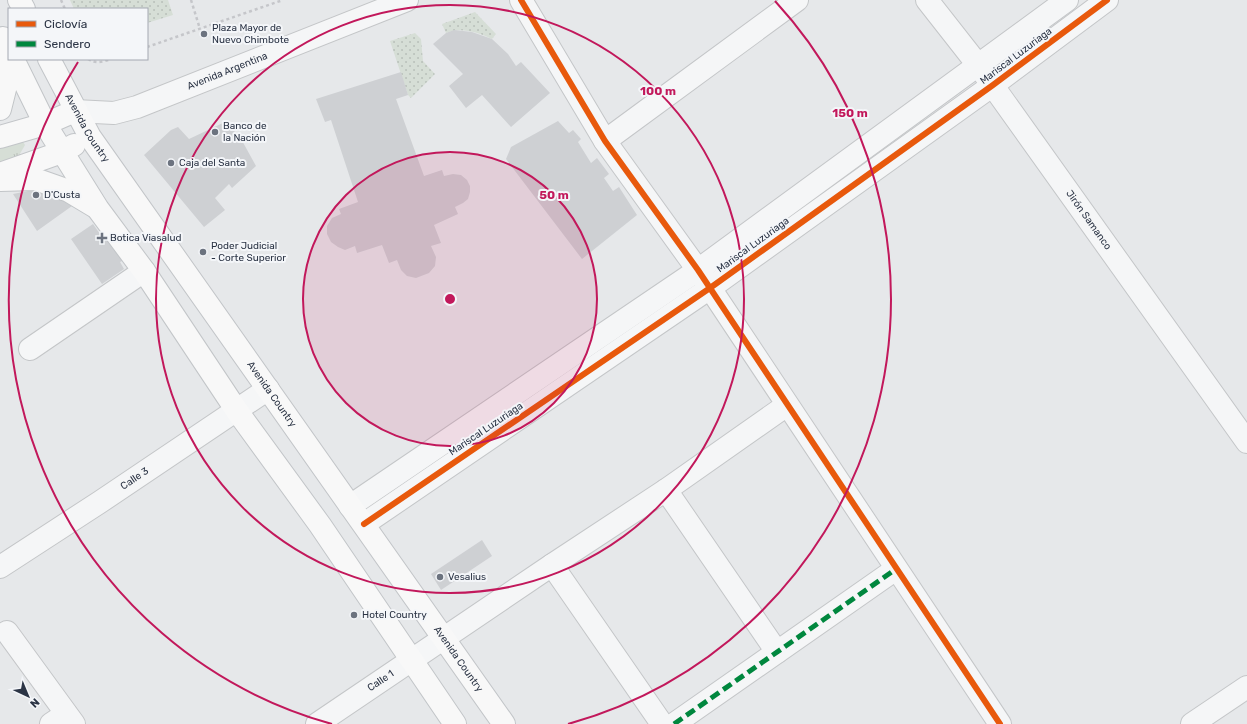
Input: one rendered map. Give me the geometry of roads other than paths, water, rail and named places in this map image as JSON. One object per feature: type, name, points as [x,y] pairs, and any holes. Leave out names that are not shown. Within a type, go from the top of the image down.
[{"type":"main road","points":[[0,108],[6,85],[4,40]]},
{"type":"main road","points":[[14,60],[45,124],[98,209],[144,271],[237,411],[320,525],[455,724]]},
{"type":"main road","name":"Avenida Country","points":[[50,60],[90,137],[504,724]]},
{"type":"main road","name":"Avenida Argentina","points":[[0,137],[45,124],[75,111]]},
{"type":"main road","points":[[0,174],[62,152],[90,137]]},
{"type":"main road","points":[[0,180],[35,179],[54,184],[69,191],[98,209]]},
{"type":"street","name":"Avenida Argentina","points":[[75,111],[114,113],[137,107],[407,0]]},
{"type":"street","points":[[521,0],[605,141],[704,279],[1000,724]]},
{"type":"street","points":[[605,141],[797,0]]},
{"type":"street","name":"Jirón Samanco","points":[[927,0],[978,64],[1247,442]]},
{"type":"street","name":"Mariscal Luzuriaga","points":[[364,524],[704,279],[978,64],[1067,0]]},
{"type":"street","name":"Mariscal Luzuriaga","points":[[350,506],[704,279],[993,86],[1107,0]]},
{"type":"street","points":[[90,137],[114,113]]},
{"type":"street","points":[[30,349],[144,271]]},
{"type":"street","name":"Calle 3","points":[[0,567],[268,389]]},
{"type":"street","name":"Calle 1","points":[[317,724],[552,564],[666,490],[787,405]]},
{"type":"street","points":[[666,490],[777,652]]},
{"type":"street","points":[[552,564],[662,724]]},
{"type":"street","points":[[674,724],[896,569]]},
{"type":"street","points":[[7,632],[64,721]]},
{"type":"street","points":[[1192,724],[1247,687]]},
{"type":"place","name":"Plaza Mayor de Nuevo Chimbote","points":[[204,34]]},
{"type":"place","name":"Banco de la Nación","points":[[215,132]]},
{"type":"place","name":"Caja del Santa","points":[[171,163]]},
{"type":"place","name":"D'Custa","points":[[36,195]]},
{"type":"place","name":"Botica Viasalud","points":[[102,238]]},
{"type":"place","name":"Poder Judicial - Corte Superior","points":[[203,252]]},
{"type":"place","name":"Vesalius","points":[[440,577]]},
{"type":"place","name":"Hotel Country","points":[[354,615]]}]
